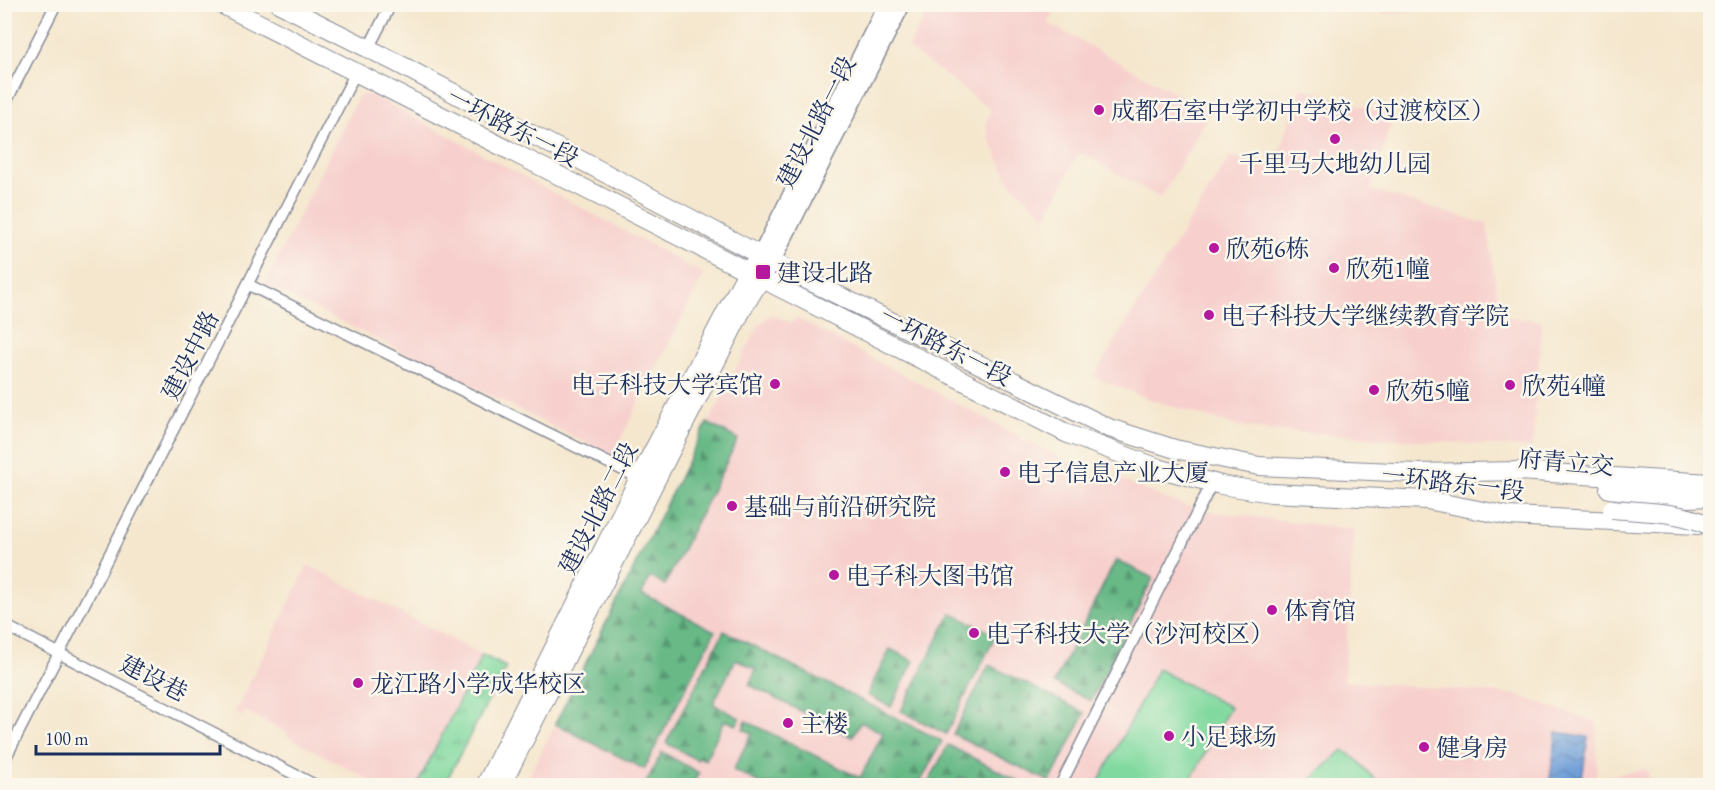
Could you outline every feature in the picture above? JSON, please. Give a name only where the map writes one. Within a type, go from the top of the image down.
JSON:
[{"type":"main road","name":"一环路东一段","points":[[221,4],[1068,434],[1161,469],[1212,483],[1271,493],[1427,500],[1509,516],[1710,526]]},
{"type":"main road","name":"一环路东一段","points":[[280,4],[834,293],[1109,428],[1175,449],[1259,466],[1416,473],[1519,471],[1710,483]]},
{"type":"main road","name":"建设北路一段","points":[[767,258],[887,4]]},
{"type":"main road","name":"建设北路一段","points":[[767,258],[902,4]]},
{"type":"main road","name":"建设北路二段","points":[[485,786],[639,478],[753,275],[767,258]]},
{"type":"main road","name":"建设北路二段","points":[[501,786],[753,275]]},
{"type":"main road","points":[[824,311],[834,293]]},
{"type":"main road","name":"府青立交","points":[[1416,473],[1687,498],[1710,497]]},
{"type":"main road","points":[[1427,500],[1669,514],[1694,518],[1710,526]]},
{"type":"street","points":[[4,106],[56,4]]},
{"type":"street","points":[[368,49],[391,4]]},
{"type":"street","name":"建设中路","points":[[4,761],[61,654],[355,74]]},
{"type":"street","points":[[249,285],[639,478]]},
{"type":"street","points":[[1060,786],[1212,483]]},
{"type":"street","name":"建设巷","points":[[4,626],[317,786]]},
{"type":"shaded area","points":[[1384,4],[1453,5],[1383,14]]},
{"type":"shaded area","name":"成都石室中学初中学校（过渡校区）","points":[[930,5],[1057,5],[1048,23],[1210,112],[1161,198],[1079,152],[1046,217],[1009,181],[988,136],[986,125],[990,109],[908,48]]},
{"type":"shaded area","points":[[1301,87],[1393,116],[1371,190],[1487,224],[1500,316],[1542,321],[1532,448],[1265,430],[1230,424],[1152,400],[1093,377],[1230,156],[1274,169]]},
{"type":"shaded area","points":[[369,93],[704,274],[612,456],[265,284],[358,97]]},
{"type":"shaded area","name":"电子科技大学（沙河校区）","points":[[771,315],[793,323],[796,318],[1101,480],[1105,473],[1198,510],[1354,529],[1344,681],[1513,694],[1596,722],[1597,778],[1647,769],[1650,785],[524,786],[759,324]]},
{"type":"shaded area","name":"龙江路小学成华校区","points":[[308,565],[482,655],[417,785],[379,785],[245,711],[242,716],[235,712]]},
{"type":"green space","points":[[707,423],[738,439],[665,585],[650,577],[642,594],[715,631],[644,769],[555,724]]},
{"type":"green space","points":[[1116,560],[1153,578],[1091,701],[1054,683]]},
{"type":"green space","points":[[951,613],[996,635],[946,734],[901,711]]},
{"type":"green space","points":[[724,631],[942,741],[919,785],[764,785],[733,770],[752,733],[743,729],[746,721],[860,778],[883,733],[861,722],[852,737],[749,685],[756,669],[736,659],[713,704],[740,718],[736,725],[725,720],[705,760],[699,757],[697,760],[666,743]]},
{"type":"green space","points":[[890,649],[914,661],[891,707],[867,695]]},
{"type":"green space","points":[[482,655],[506,667],[444,785],[417,785]]},
{"type":"green space","points":[[989,665],[1085,713],[1050,782],[953,734]]},
{"type":"green space","points":[[1158,669],[1230,707],[1188,785],[1097,785]]},
{"type":"green space","points":[[948,745],[1026,785],[977,785],[960,777],[955,785],[927,785]]},
{"type":"green space","points":[[1343,750],[1356,759],[1380,785],[1305,785]]},
{"type":"green space","points":[[662,752],[699,773],[692,785],[645,785]]},
{"type":"water","points":[[1557,732],[1588,737],[1581,785],[1549,785]]},
{"type":"place","name":"成都石室中学初中学校（过渡校区）","points":[[1099,110]]},
{"type":"place","name":"千里马大地幼儿园","points":[[1335,139]]},
{"type":"place","name":"欣苑6栋","points":[[1214,248]]},
{"type":"place","name":"欣苑1幢","points":[[1334,268]]},
{"type":"place","name":"建设北路","points":[[763,272]]},
{"type":"place","name":"电子科技大学继续教育学院","points":[[1209,315]]},
{"type":"place","name":"电子科技大学宾馆","points":[[775,384]]},
{"type":"place","name":"欣苑4幢","points":[[1510,385]]},
{"type":"place","name":"欣苑5幢","points":[[1374,390]]},
{"type":"place","name":"电子信息产业大厦","points":[[1005,472]]},
{"type":"place","name":"基础与前沿研究院","points":[[732,506]]},
{"type":"place","name":"电子科大图书馆","points":[[834,575]]},
{"type":"place","name":"体育馆","points":[[1272,610]]},
{"type":"place","name":"电子科技大学（沙河校区）","points":[[974,633]]},
{"type":"place","name":"龙江路小学成华校区","points":[[358,683]]},
{"type":"place","name":"主楼","points":[[788,723]]},
{"type":"place","name":"小足球场","points":[[1169,736]]},
{"type":"place","name":"健身房","points":[[1424,747]]}]
